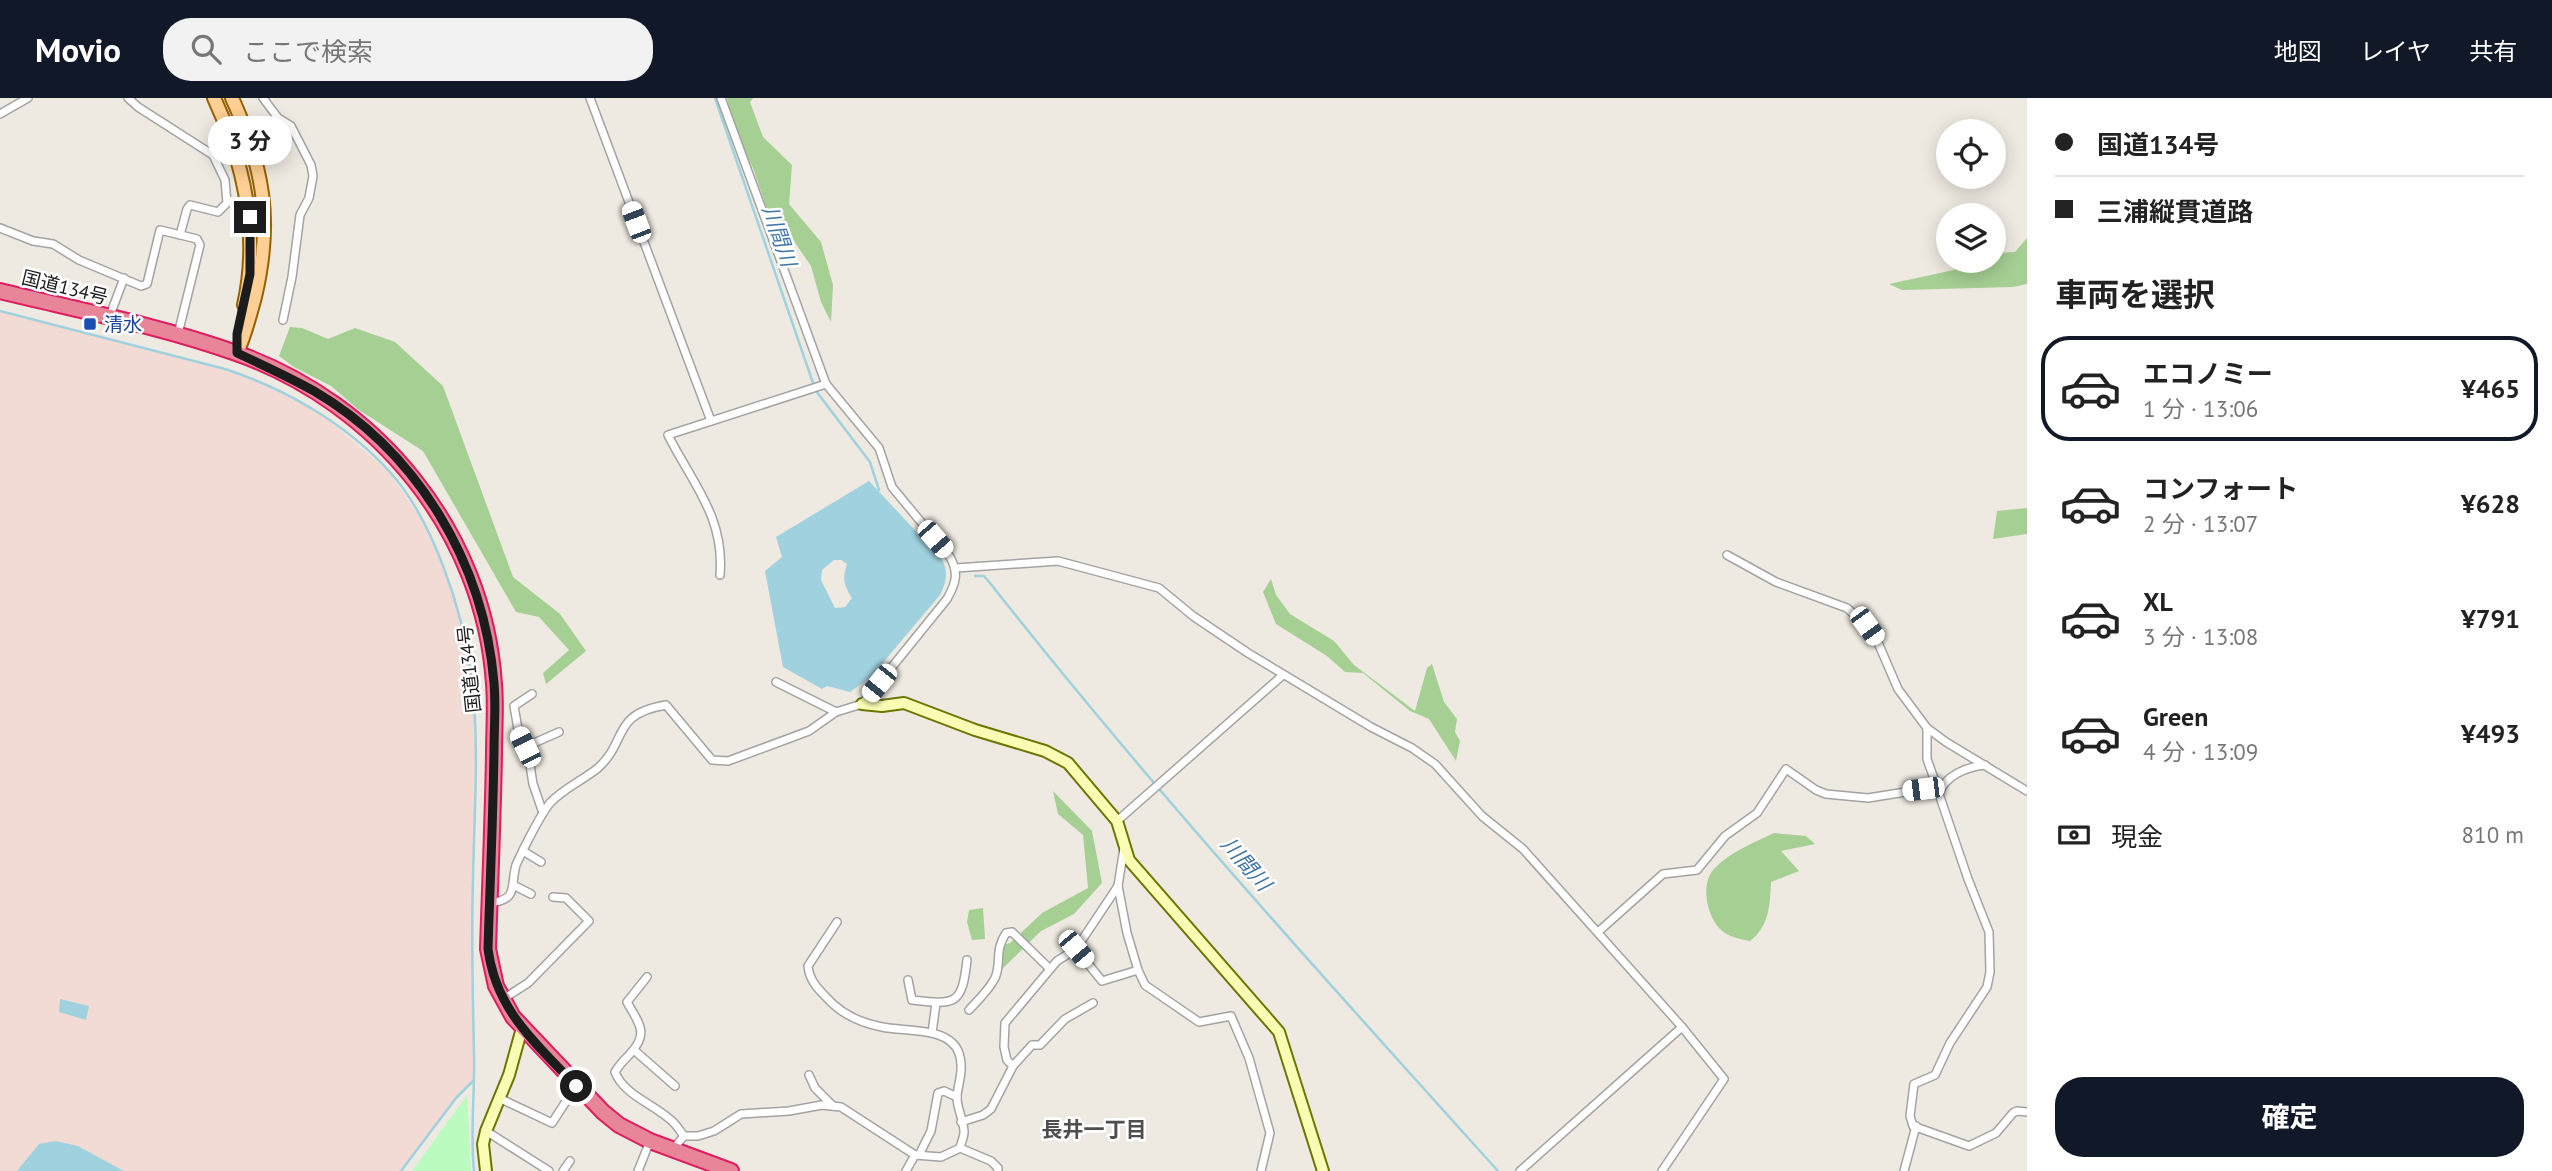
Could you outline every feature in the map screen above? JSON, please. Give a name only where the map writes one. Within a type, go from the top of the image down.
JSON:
[{"type":"highway","name":"国道134号","points":[[0,291],[178,335],[237,353],[315,391],[376,437],[407,469],[430,499],[457,544],[484,618],[494,685],[493,822],[488,949],[491,968],[502,1000],[522,1028],[576,1086],[619,1125],[650,1141],[731,1171]]},
{"type":"main road","points":[[214,98],[240,164],[250,217],[250,274],[237,334],[237,353]]},
{"type":"main road","points":[[232,98],[243,122],[259,172],[266,228],[259,280],[245,336],[237,353]]},
{"type":"street","points":[[0,114],[28,98]]},
{"type":"street","points":[[128,98],[213,155],[225,180],[227,203],[218,212],[190,205],[180,235]]},
{"type":"street","points":[[263,98],[278,118],[291,126],[311,165],[313,176],[309,198],[300,215],[283,320]]},
{"type":"street","points":[[590,98],[711,421]]},
{"type":"street","points":[[721,98],[826,384],[879,448],[892,486],[956,568],[956,584],[947,598],[862,704]]},
{"type":"street","points":[[0,228],[33,241],[53,244],[79,260],[141,286],[147,284],[160,230],[197,239],[200,245],[178,335]]},
{"type":"street","points":[[109,318],[124,278]]},
{"type":"street","points":[[720,575],[722,555],[715,520],[668,435],[826,384]]},
{"type":"street","points":[[1727,555],[1776,582],[1836,603],[1855,615],[1876,638],[1898,688],[1927,728],[2027,791]]},
{"type":"street","points":[[956,568],[1058,561],[1159,587],[1193,616],[1283,675],[1412,748],[1435,764],[1482,816],[1523,849],[1682,1027],[1724,1079],[1662,1171]]},
{"type":"street","points":[[1117,821],[1283,675]]},
{"type":"street","points":[[776,682],[836,712]]},
{"type":"street","points":[[532,694],[514,706],[519,734],[543,813]]},
{"type":"street","points":[[489,903],[502,902],[509,897],[516,864],[552,801],[600,766],[625,725],[635,714],[649,707],[666,705],[712,760],[727,761],[809,731],[836,712],[862,704],[883,706],[904,703],[975,730],[1045,751],[1068,763],[1117,821],[1129,860],[1279,1032],[1323,1171]]},
{"type":"street","points":[[1927,728],[1927,759],[1989,932],[1990,972],[1987,987],[1950,1043],[1935,1075],[1914,1084],[1910,1116],[1913,1126],[1969,1146],[1996,1133],[2013,1113],[2027,1112]]},
{"type":"street","points":[[525,747],[559,732]]},
{"type":"street","points":[[1598,932],[1662,874],[1697,870],[1725,836],[1757,813],[1786,769],[1815,790],[1826,794],[1868,798],[1939,789],[1962,770],[1985,765]]},
{"type":"street","points":[[1124,848],[1118,886],[1126,933],[1138,970],[1145,985],[1199,1022],[1231,1016],[1250,1058],[1270,1133],[1261,1171]]},
{"type":"street","points":[[523,852],[541,862]]},
{"type":"street","points":[[513,885],[531,894]]},
{"type":"street","points":[[1013,1066],[1007,1060],[1004,1047],[1005,1023],[1050,969],[1076,949],[1118,886]]},
{"type":"street","points":[[502,1000],[528,983],[589,921],[566,898],[553,897]]},
{"type":"street","points":[[837,922],[808,966],[808,975],[843,1013],[881,1027],[932,1033],[947,1039],[955,1046],[962,1070],[957,1097],[964,1132],[960,1148]]},
{"type":"street","points":[[969,1010],[986,992],[996,976],[998,950],[1006,933],[1012,932],[1050,969]]},
{"type":"street","points":[[1076,949],[1102,981],[1138,970]]},
{"type":"street","points":[[908,980],[912,1000],[936,1003],[951,1001],[959,996],[965,979],[967,960]]},
{"type":"street","points":[[647,977],[626,1002],[642,1030],[642,1037],[615,1072],[618,1079],[646,1104],[673,1121],[684,1136]]},
{"type":"street","points":[[932,1033],[936,1003]]},
{"type":"street","points":[[961,1122],[983,1115],[991,1109],[1013,1066],[1032,1045],[1040,1045],[1065,1019],[1093,1003]]},
{"type":"street","points":[[1520,1171],[1682,1027]]},
{"type":"street","points":[[486,1171],[483,1144],[486,1131],[509,1075],[522,1028]]},
{"type":"street","points":[[634,1050],[674,1086]]},
{"type":"street","points":[[809,1075],[815,1088],[833,1106]]},
{"type":"street","points":[[499,1098],[552,1123],[576,1086]]},
{"type":"street","points":[[906,1171],[932,1131],[938,1093],[944,1091],[957,1097]]},
{"type":"street","points":[[673,1150],[675,1144],[684,1136],[698,1136],[714,1131],[741,1114],[789,1111],[822,1105],[841,1107],[917,1155],[941,1157],[960,1148],[991,1161],[998,1171]]},
{"type":"street","points":[[1904,1171],[1916,1126]]},
{"type":"street","points":[[486,1131],[550,1171]]},
{"type":"street","points":[[638,1171],[650,1141]]},
{"type":"street","points":[[563,1171],[570,1161]]},
{"type":"shaded area","points":[[0,311],[225,369],[257,380],[294,398],[327,419],[389,472],[421,519],[438,554],[456,603],[471,673],[475,729],[472,963],[474,1071],[473,1081],[456,1098],[402,1171],[124,1171],[78,1146],[39,1144],[17,1171],[0,1171]]},
{"type":"green space","points":[[727,98],[753,98],[750,102],[763,137],[792,165],[789,204],[821,242],[833,285],[831,322],[821,302],[811,266],[785,228],[767,209],[753,168],[732,126]]},
{"type":"green space","points":[[2027,238],[2027,284],[2013,287],[1902,290],[1889,284],[1940,273],[2006,273],[2006,252],[2015,252]]},
{"type":"green space","points":[[290,327],[302,328],[328,339],[355,328],[395,342],[443,386],[513,577],[560,614],[586,651],[546,684],[543,673],[569,650],[539,617],[516,612],[423,451],[359,410],[331,386],[279,356]]},
{"type":"green space","points":[[2027,508],[2027,534],[1993,539],[1997,511]]},
{"type":"green space","points":[[1271,579],[1276,595],[1290,614],[1334,641],[1354,665],[1415,711],[1427,668],[1432,664],[1444,702],[1457,719],[1455,732],[1460,741],[1456,761],[1429,719],[1410,711],[1363,673],[1345,672],[1327,656],[1276,624],[1263,592]]},
{"type":"green space","points":[[1053,791],[1092,831],[1102,883],[1074,914],[1041,931],[1000,971],[1003,945],[1010,943],[1042,913],[1088,888],[1083,835],[1058,814]]},
{"type":"green space","points":[[1774,833],[1806,836],[1815,844],[1781,851],[1799,871],[1771,882],[1765,922],[1750,941],[1730,936],[1715,923],[1709,908],[1706,891],[1710,875],[1734,853]]},
{"type":"green space","points":[[983,908],[985,939],[972,940],[967,922],[969,910]]},
{"type":"green space","points":[[467,1095],[471,1171],[412,1171]]},
{"type":"water","points":[[869,481],[940,557],[946,571],[944,585],[940,595],[870,678],[850,692],[827,686],[822,689],[783,667],[765,571],[782,557],[776,537]],"holes":[[[834,560],[847,564],[845,582],[852,598],[845,607],[835,608],[821,580],[822,570]]]},
{"type":"water","points":[[60,999],[89,1006],[86,1020],[59,1012]]},
{"type":"water","points":[[56,1141],[78,1146],[124,1171],[17,1171],[39,1144]]},
{"type":"waterway","name":"川間川","points":[[715,98],[813,383]]},
{"type":"waterway","points":[[0,311],[225,369],[292,397],[334,423],[372,454],[405,491],[419,514],[444,567],[453,595],[467,650],[474,700],[474,1171]]},
{"type":"waterway","name":"川間川","points":[[816,391],[870,462],[879,490]]},
{"type":"waterway","name":"川間川","points":[[975,576],[984,576],[1176,809],[1498,1171]]},
{"type":"waterway","points":[[401,1171],[456,1098],[473,1081]]},
{"type":"place","name":"清水","points":[[90,324]]},
{"type":"district","name":"長井一丁目","points":[[1094,1130]]},
{"type":"route","points":[[250,217],[250,274],[237,334],[237,353],[315,391],[386,446],[430,499],[457,544],[472,580],[484,618],[494,685],[493,822],[488,949],[491,968],[502,1000],[513,1017],[576,1086]]}]
